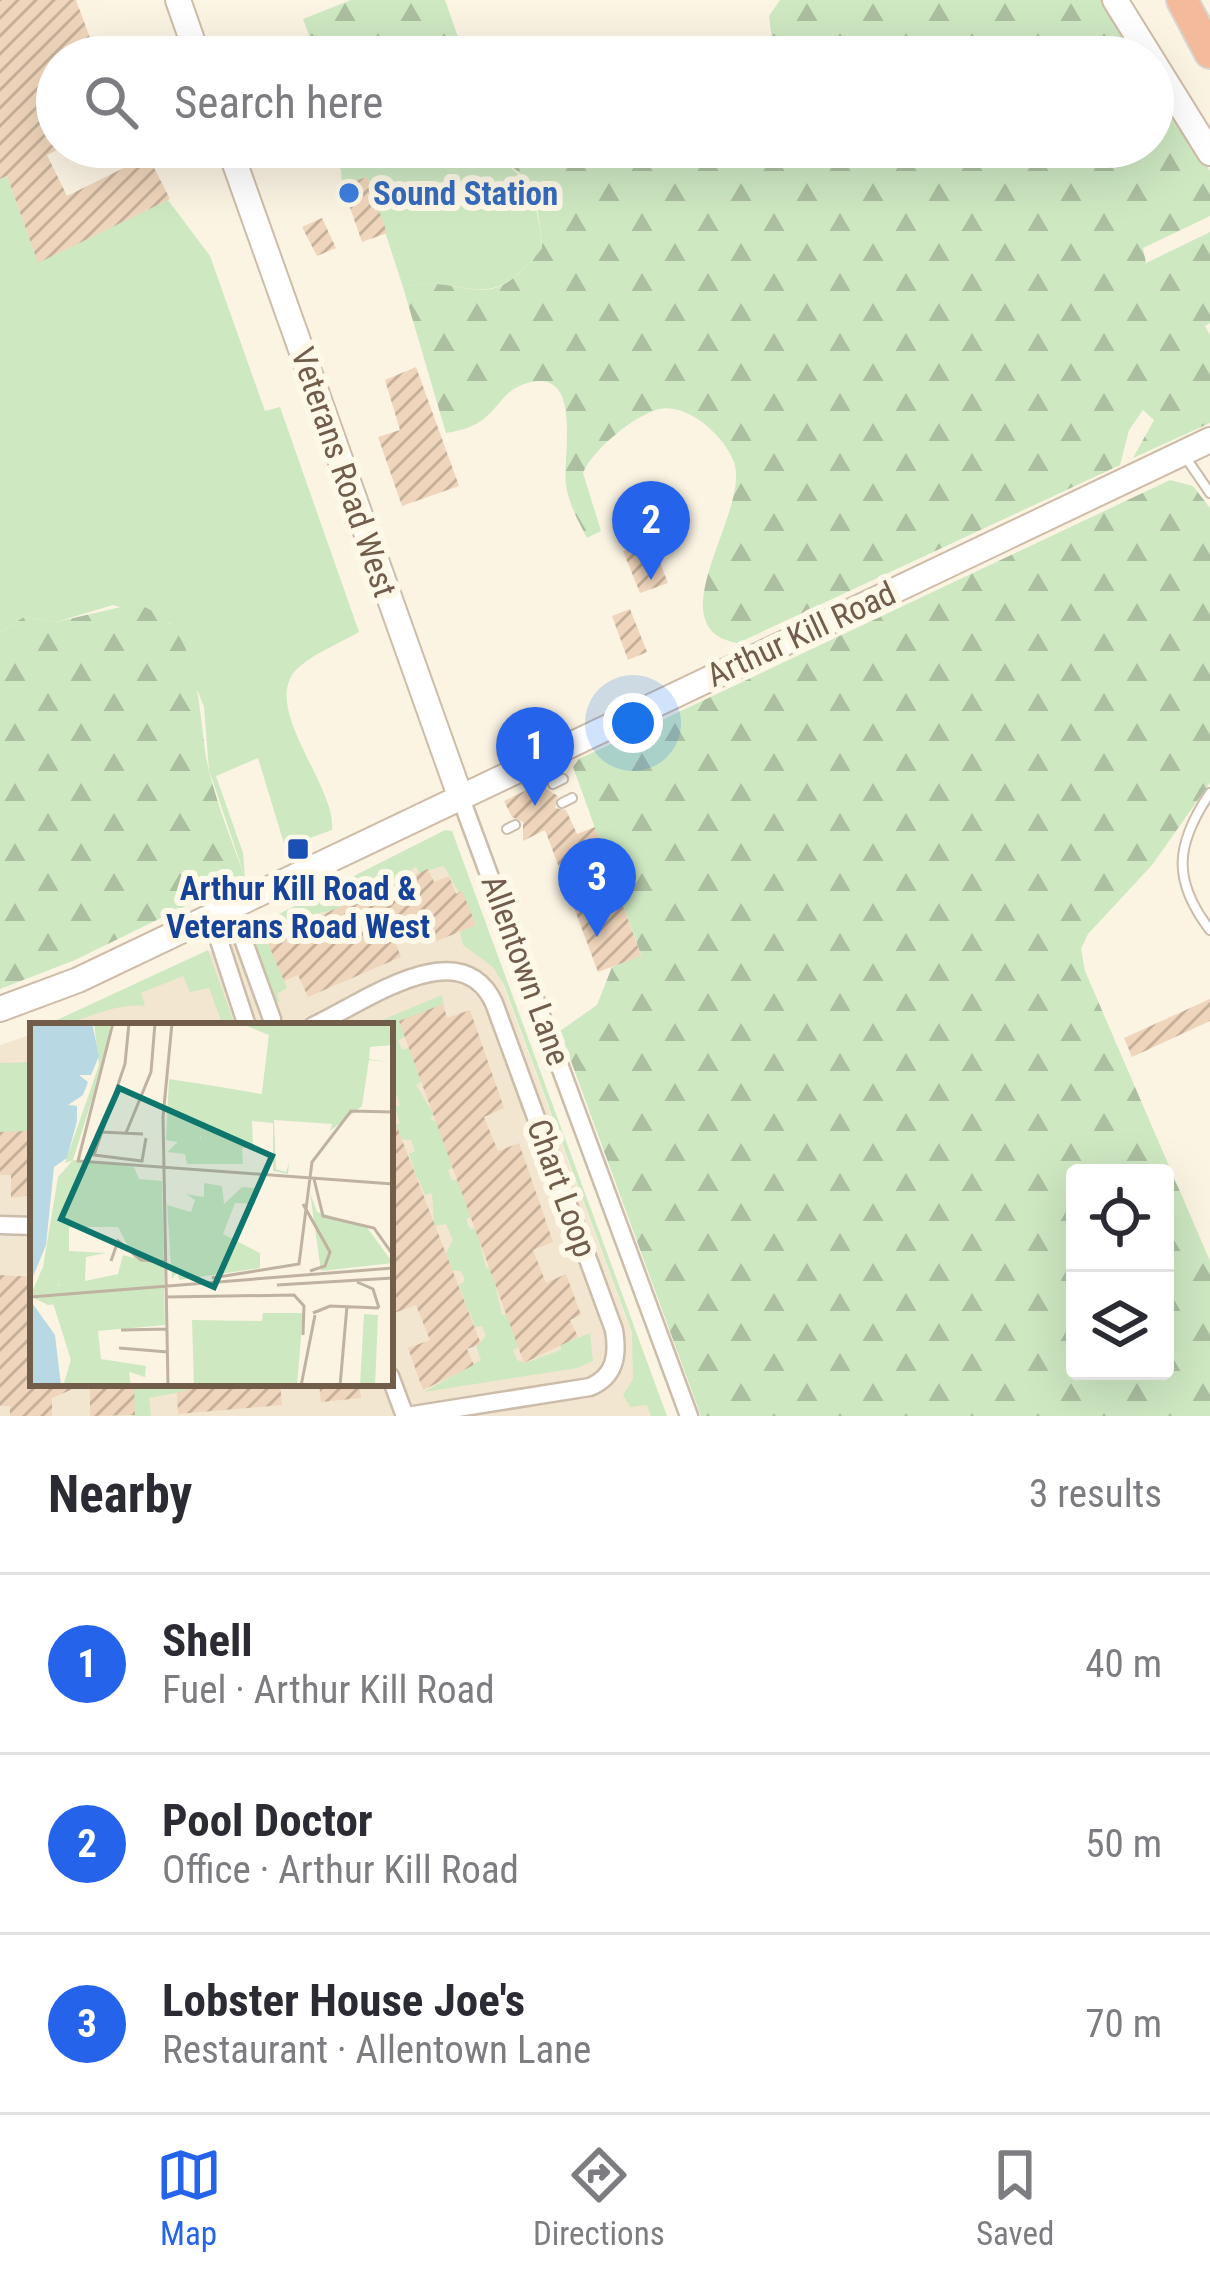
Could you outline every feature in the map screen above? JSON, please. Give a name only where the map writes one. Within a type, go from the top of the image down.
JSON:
[{"type":"highway","points":[[1182,0],[1210,53]]},
{"type":"street","points":[[178,0],[191,36]]},
{"type":"street","points":[[1115,0],[1138,36]]},
{"type":"street","points":[[1174,91],[1207,142]]},
{"type":"street","name":"Veterans Road West","points":[[236,168],[460,796]]},
{"type":"street","name":"Arthur Kill Road","points":[[0,1009],[78,980],[1210,440]]},
{"type":"street","name":"Allentown Lane","points":[[460,796],[688,1416]]},
{"type":"street","points":[[221,911],[228,961],[239,972],[263,1023]]},
{"type":"street","points":[[221,911],[263,1023]]},
{"type":"street","name":"Chart Loop","points":[[320,1023],[432,972],[458,968],[477,978],[494,1003],[614,1330],[618,1350],[613,1368],[590,1387],[406,1416]]},
{"type":"street","points":[[0,1225],[30,1226]]},
{"type":"street","points":[[393,1384],[406,1416]]},
{"type":"lane","points":[[1182,453],[1210,493]]},
{"type":"lane","points":[[553,784],[563,779]]},
{"type":"lane","points":[[1210,793],[1182,841],[1186,898],[1210,930]]},
{"type":"lane","points":[[562,803],[572,798]]},
{"type":"shaded area","points":[[452,846],[662,1416],[0,1416],[0,1045],[30,1035],[30,1386],[393,1386],[393,1023],[59,1023],[263,926]]},
{"type":"green space","points":[[351,0],[445,0],[458,36],[309,36],[303,19]]},
{"type":"green space","points":[[780,0],[1106,0],[1130,36],[771,36],[769,16]]},
{"type":"green space","points":[[1174,108],[1210,171],[1210,216],[1143,248],[1146,263],[1210,232],[1210,323],[1205,326],[1210,335],[1210,423],[1133,458],[1154,420],[1143,410],[1129,430],[1120,465],[738,643],[715,633],[704,616],[704,594],[729,513],[735,466],[725,445],[695,417],[659,409],[638,418],[605,444],[583,473],[601,531],[587,538],[567,492],[566,416],[556,387],[543,381],[524,384],[476,424],[446,433],[403,287],[490,289],[522,271],[542,248],[533,196],[513,168],[1174,168]]},
{"type":"green space","points":[[509,168],[521,179],[535,207],[542,248],[522,270],[490,289],[403,287],[367,177],[342,185],[341,170]]},
{"type":"green space","points":[[7,176],[38,262],[168,200],[210,256],[265,411],[280,407],[359,632],[301,665],[287,687],[294,727],[324,792],[332,830],[285,847],[258,758],[216,776],[243,853],[245,877],[209,770],[204,707],[170,623],[113,605],[56,622],[24,617],[0,632],[0,179]]},
{"type":"green space","points":[[1170,480],[1193,486],[1210,508],[1210,783],[1152,865],[1088,934],[1081,949],[1085,971],[1168,1164],[1066,1164],[1066,1380],[1174,1380],[1174,1177],[1210,1261],[1210,1416],[701,1416],[560,1031],[597,1005],[612,967],[641,955],[573,767],[579,759]]},
{"type":"green space","points":[[134,604],[157,614],[186,649],[199,698],[209,771],[245,877],[75,960],[0,989],[0,632],[24,617],[56,622]]},
{"type":"green space","points":[[445,830],[452,831],[667,1416],[651,1416],[647,1405],[630,1407],[623,1395],[633,1379],[632,1333],[504,985],[493,967],[463,945],[460,932],[476,924],[444,866],[419,873],[416,866],[396,883],[410,918],[365,889],[354,894],[358,906],[313,914],[317,926],[288,925],[267,939],[287,988],[277,994],[280,1003],[274,1000],[249,929]]},
{"type":"green space","points":[[208,950],[233,1020],[222,1023],[209,988],[190,992],[183,976],[141,993],[145,1006],[119,1007],[50,1023]]},
{"type":"green space","points":[[442,995],[444,1007],[399,1021],[405,1037],[398,1040],[402,1050],[409,1048],[421,1082],[416,1085],[434,1115],[430,1118],[438,1124],[453,1168],[448,1170],[452,1181],[458,1179],[471,1217],[466,1219],[470,1229],[476,1228],[502,1315],[507,1314],[519,1347],[513,1350],[517,1360],[525,1363],[561,1350],[560,1345],[590,1333],[593,1361],[577,1368],[424,1392],[481,1360],[476,1346],[486,1336],[482,1326],[475,1327],[469,1310],[432,1324],[429,1316],[465,1302],[459,1285],[465,1281],[461,1271],[451,1270],[445,1256],[453,1240],[446,1224],[434,1226],[432,1193],[425,1195],[418,1178],[393,1187],[393,1180],[415,1172],[409,1154],[415,1151],[411,1140],[400,1139],[395,1126],[400,1123],[395,1107],[400,1105],[393,1094],[393,1023],[375,1023]]},
{"type":"green space","points":[[30,1062],[30,1133],[0,1132],[0,1063]]},
{"type":"green space","points":[[134,1386],[185,1386],[186,1391],[149,1398],[151,1416],[132,1416]]},
{"type":"building","points":[[0,0],[76,0],[89,36],[36,36],[36,168],[53,168],[67,196],[124,168],[154,168],[170,199],[38,263],[7,176],[0,179]]},
{"type":"building","points":[[367,177],[387,233],[362,242],[342,185]]},
{"type":"building","points":[[322,218],[336,248],[317,256],[302,227]]},
{"type":"building","points":[[416,367],[459,486],[402,506],[378,437],[400,430],[385,380]]},
{"type":"building","points":[[651,540],[668,583],[640,593],[623,551]]},
{"type":"building","points":[[630,609],[647,652],[628,660],[612,616]]},
{"type":"building","points":[[545,781],[546,789],[558,796],[555,808],[566,810],[577,834],[595,827],[641,956],[598,972],[545,830],[523,841],[523,822],[512,817],[504,801]]},
{"type":"building","points":[[428,869],[434,882],[449,876],[456,894],[462,891],[476,925],[437,941],[428,919],[392,934],[401,957],[308,997],[298,975],[284,981],[266,939]]},
{"type":"building","points":[[1210,999],[1210,1021],[1132,1057],[1124,1038]]},
{"type":"building","points":[[443,1004],[447,1018],[470,1010],[504,1108],[484,1117],[498,1151],[519,1143],[553,1242],[533,1250],[546,1283],[566,1274],[581,1315],[570,1320],[578,1337],[524,1363],[399,1021]]},
{"type":"building","points":[[393,1117],[481,1344],[467,1349],[474,1365],[423,1390],[408,1348],[430,1340],[416,1305],[394,1313]]},
{"type":"building","points":[[28,1131],[30,1195],[11,1198],[11,1175],[0,1175],[0,1132]]},
{"type":"building","points":[[0,1275],[30,1277],[30,1386],[80,1386],[52,1398],[52,1416],[10,1416],[10,1406],[0,1406]]},
{"type":"building","points":[[90,1386],[134,1386],[135,1415],[90,1416]]},
{"type":"building","points":[[185,1386],[280,1386],[282,1405],[178,1414],[177,1392],[186,1391]]},
{"type":"building","points":[[319,1386],[359,1386],[361,1398],[321,1402]]},
{"type":"place","name":"Sound Station","points":[[349,193]]},
{"type":"place","name":"Pool Doctor","points":[[651,580]]},
{"type":"place","name":"Shell","points":[[535,806]]},
{"type":"place","name":"Arthur Kill Road & Veterans Road West","points":[[298,849]]},
{"type":"place","name":"Lobster House Joe's","points":[[597,937]]}]
